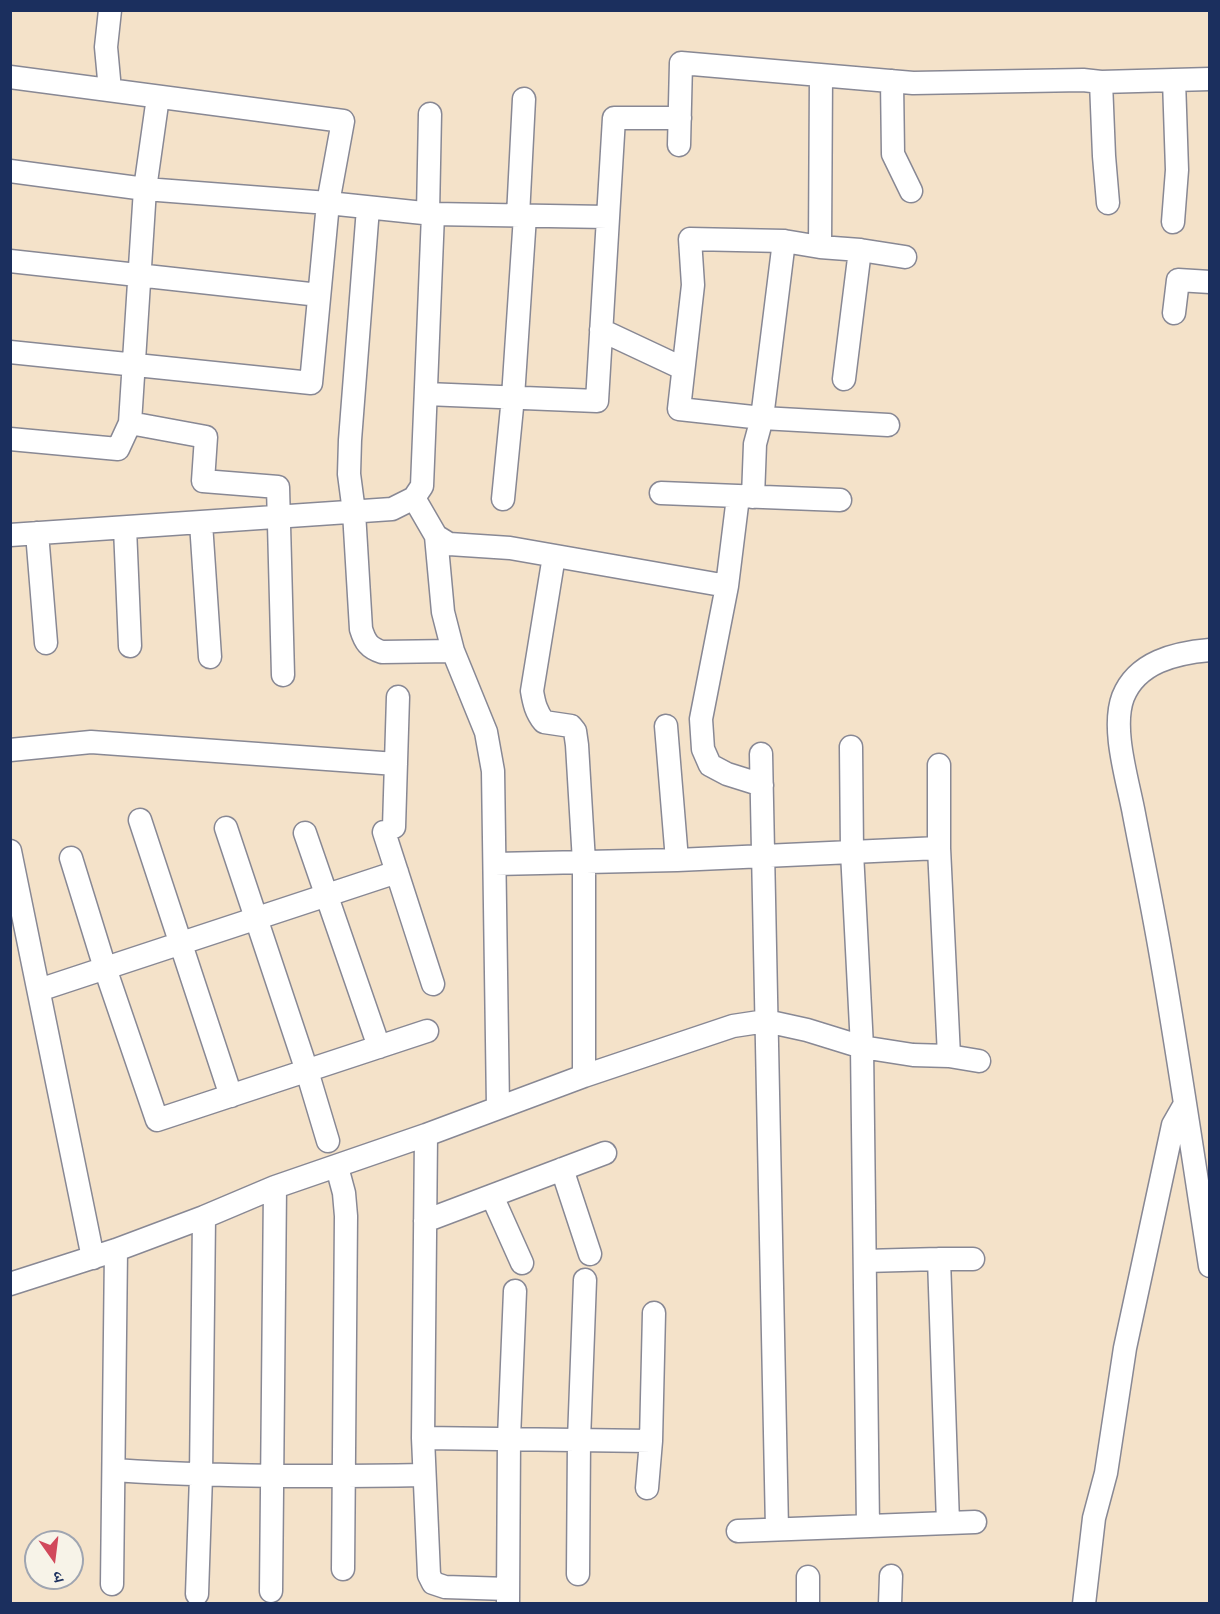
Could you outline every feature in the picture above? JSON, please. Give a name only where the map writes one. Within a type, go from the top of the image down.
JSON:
[{"type":"street","points":[[110,10],[106,47],[110,90]]},
{"type":"street","points":[[679,146],[681,63],[913,82],[1083,80],[1101,82],[1209,79]]},
{"type":"street","points":[[820,247],[821,75]]},
{"type":"street","points":[[10,77],[343,121],[328,203],[311,382],[10,352]]},
{"type":"street","points":[[1173,222],[1176,170],[1174,80]]},
{"type":"street","points":[[892,81],[893,154],[911,190]]},
{"type":"street","points":[[1101,82],[1108,203]]},
{"type":"street","points":[[10,439],[118,449],[130,423],[145,189],[158,97]]},
{"type":"street","points":[[503,498],[513,398],[524,99]]},
{"type":"street","points":[[10,535],[392,509],[414,498],[422,486],[426,394],[430,114]]},
{"type":"street","points":[[426,394],[597,400],[614,118],[680,118]]},
{"type":"street","points":[[10,171],[145,189],[328,203],[430,214],[608,217]]},
{"type":"street","points":[[369,208],[349,474],[354,512],[361,629],[365,641],[372,649],[382,652],[453,651]]},
{"type":"street","points":[[888,426],[762,418],[679,409],[693,285],[690,239],[784,241],[905,257]]},
{"type":"street","points":[[762,784],[727,774],[710,765],[703,749],[701,719],[754,444],[762,418],[784,241]]},
{"type":"street","points":[[844,379],[860,250]]},
{"type":"street","points":[[10,261],[320,295]]},
{"type":"street","points":[[1174,313],[1178,280],[1209,282]]},
{"type":"street","points":[[601,330],[682,368]]},
{"type":"street","points":[[130,423],[206,437],[203,481],[278,487],[283,675]]},
{"type":"street","points":[[661,493],[840,500]]},
{"type":"street","points":[[414,498],[436,536],[443,612],[453,651],[486,732],[493,771],[498,1107]]},
{"type":"street","points":[[201,523],[210,657]]},
{"type":"street","points":[[125,528],[130,646]]},
{"type":"street","points":[[37,533],[46,643]]},
{"type":"street","points":[[436,536],[449,544],[510,548],[727,586]]},
{"type":"street","points":[[554,556],[532,691],[538,713],[544,722],[571,726],[575,732],[577,745],[584,862],[584,1076]]},
{"type":"street","points":[[1209,650],[1194,651],[1149,665],[1129,687],[1123,699],[1119,717],[1122,753],[1161,956],[1209,1266]]},
{"type":"street","points":[[398,697],[396,764],[389,830],[397,872],[433,984]]},
{"type":"street","points":[[666,726],[677,860]]},
{"type":"street","points":[[10,750],[91,742],[396,764]]},
{"type":"street","points":[[851,747],[852,852],[862,1047],[868,1526]]},
{"type":"street","points":[[761,754],[777,1529]]},
{"type":"street","points":[[939,765],[939,848],[949,1056]]},
{"type":"street","points":[[140,820],[231,1096]]},
{"type":"street","points":[[226,828],[328,1141]]},
{"type":"street","points":[[305,833],[379,1047]]},
{"type":"street","points":[[495,864],[677,860],[939,848]]},
{"type":"street","points":[[10,851],[93,1258]]},
{"type":"street","points":[[71,858],[105,968],[157,1120],[428,1030]]},
{"type":"street","points":[[39,990],[397,872]]},
{"type":"street","points":[[10,1284],[116,1250],[275,1187],[337,1167],[584,1076],[733,1026],[766,1021],[807,1030],[862,1047],[913,1055],[949,1056],[979,1061]]},
{"type":"street","points":[[1084,1604],[1094,1518],[1106,1473],[1125,1348],[1173,1125],[1185,1104]]},
{"type":"street","points":[[426,1135],[423,1438],[429,1575],[433,1583],[445,1587],[508,1596],[509,1438],[515,1291]]},
{"type":"street","points":[[425,1221],[605,1153]]},
{"type":"street","points":[[337,1167],[344,1193],[346,1216],[343,1569]]},
{"type":"street","points":[[562,1169],[590,1254]]},
{"type":"street","points":[[271,1591],[275,1187]]},
{"type":"street","points":[[492,1196],[522,1263]]},
{"type":"street","points":[[197,1594],[201,1476],[204,1217]]},
{"type":"street","points":[[112,1584],[116,1250]]},
{"type":"street","points":[[939,1259],[948,1522]]},
{"type":"street","points":[[865,1261],[973,1259]]},
{"type":"street","points":[[579,1574],[579,1440],[585,1280]]},
{"type":"street","points":[[647,1488],[651,1441],[654,1313]]},
{"type":"street","points":[[423,1438],[651,1441]]},
{"type":"street","points":[[114,1470],[201,1476],[424,1475]]},
{"type":"street","points":[[738,1531],[975,1521]]},
{"type":"street","points":[[890,1604],[891,1576]]},
{"type":"street","points":[[808,1578],[808,1604]]}]
